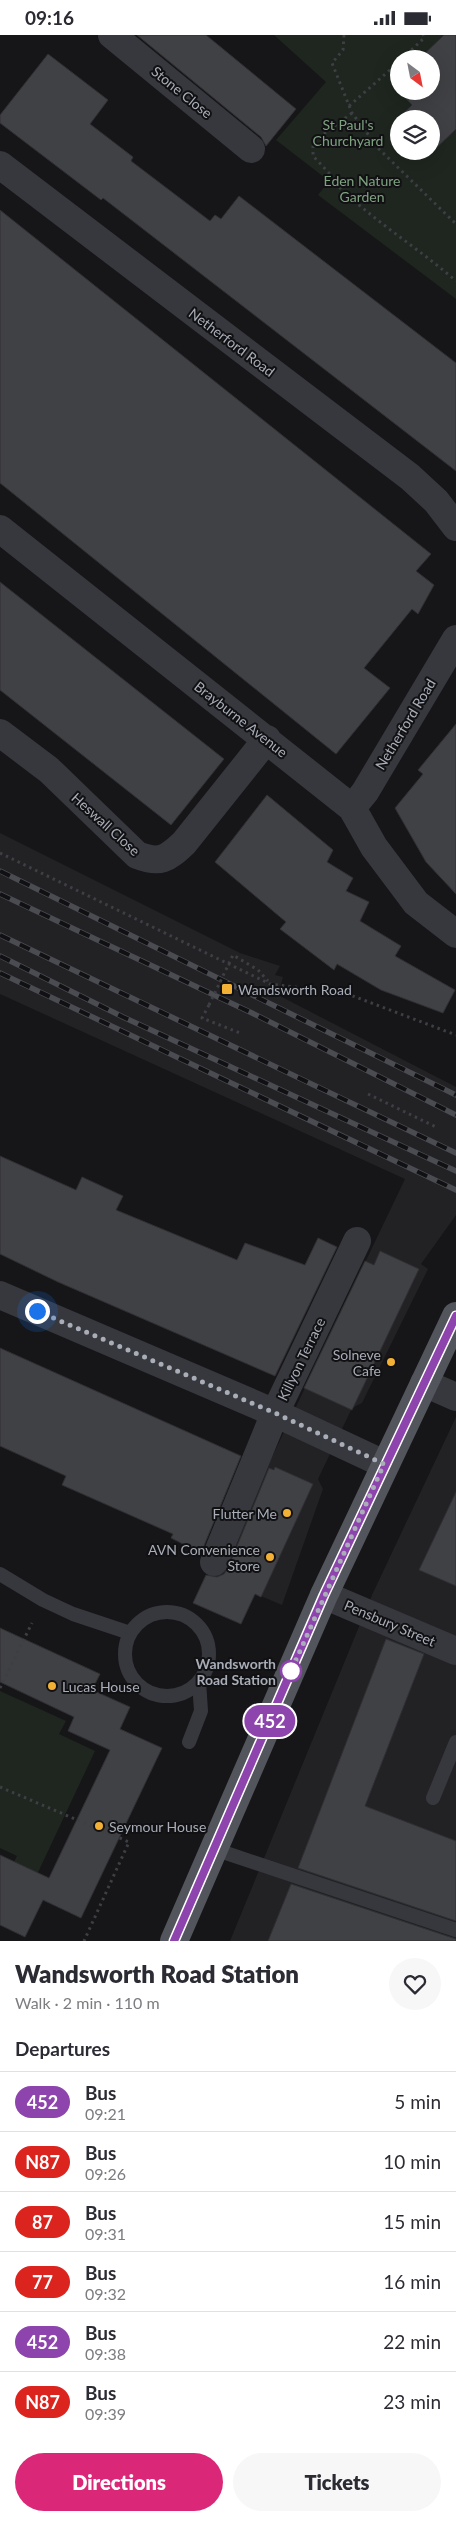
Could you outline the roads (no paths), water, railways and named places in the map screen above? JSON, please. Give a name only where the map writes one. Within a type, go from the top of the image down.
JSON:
[{"type":"main road","points":[[174,1941],[324,1595],[384,1464],[456,1316]]},
{"type":"street","name":"Stone Close","points":[[112,35],[251,149]]},
{"type":"street","name":"Netherford Road","points":[[0,165],[410,477],[436,501],[456,527]]},
{"type":"street","name":"Brayburne Avenue","points":[[0,529],[352,808],[374,847],[416,903],[456,934]]},
{"type":"street","name":"Netherford Road","points":[[352,808],[369,786],[456,639]]},
{"type":"street","name":"Heswall Close","points":[[0,733],[49,770],[137,855],[150,860],[162,860],[184,843],[267,739]]},
{"type":"street","name":"Killyon Terrace","points":[[214,1562],[275,1413],[357,1241]]},
{"type":"street","points":[[0,1295],[275,1413],[384,1464]]},
{"type":"street","points":[[424,1383],[456,1397]]},
{"type":"street","name":"Pensbury Street","points":[[324,1595],[456,1651]]},
{"type":"lane","points":[[0,1574],[43,1600],[73,1614],[130,1633]]},
{"type":"lane","points":[[158,1613],[179,1614],[191,1620],[201,1629],[207,1642],[209,1656],[206,1670],[199,1681],[188,1691],[176,1696],[161,1696],[148,1693],[136,1685],[128,1673],[124,1660],[125,1646],[130,1633],[139,1622],[158,1613]]},
{"type":"lane","points":[[189,1742],[201,1711],[199,1681]]},
{"type":"lane","points":[[433,1798],[456,1743]]},
{"type":"lane","points":[[214,1849],[456,1930]]},
{"type":"railway","points":[[0,871],[456,1095]]},
{"type":"railway","points":[[0,894],[252,1013],[456,1115]]},
{"type":"railway","points":[[0,935],[456,1153]]},
{"type":"railway","points":[[0,956],[123,1017],[456,1171]]},
{"type":"railway","points":[[0,973],[456,1190]]},
{"type":"place","name":"Wandsworth Road","points":[[227,989]]},
{"type":"place","name":"Solneve Cafe","points":[[391,1362]]},
{"type":"place","name":"Flutter Me","points":[[287,1513]]},
{"type":"place","name":"AVN Convenience Store","points":[[270,1557]]},
{"type":"place","name":"Wandsworth Road Station","points":[[291,1671]]},
{"type":"place","name":"Lucas House","points":[[52,1686]]},
{"type":"place","name":"Seymour House","points":[[99,1826]]},
{"type":"park label","name":"St Paul's Churchyard","points":[[348,132]]},
{"type":"park label","name":"Eden Nature Garden","points":[[362,188]]}]
